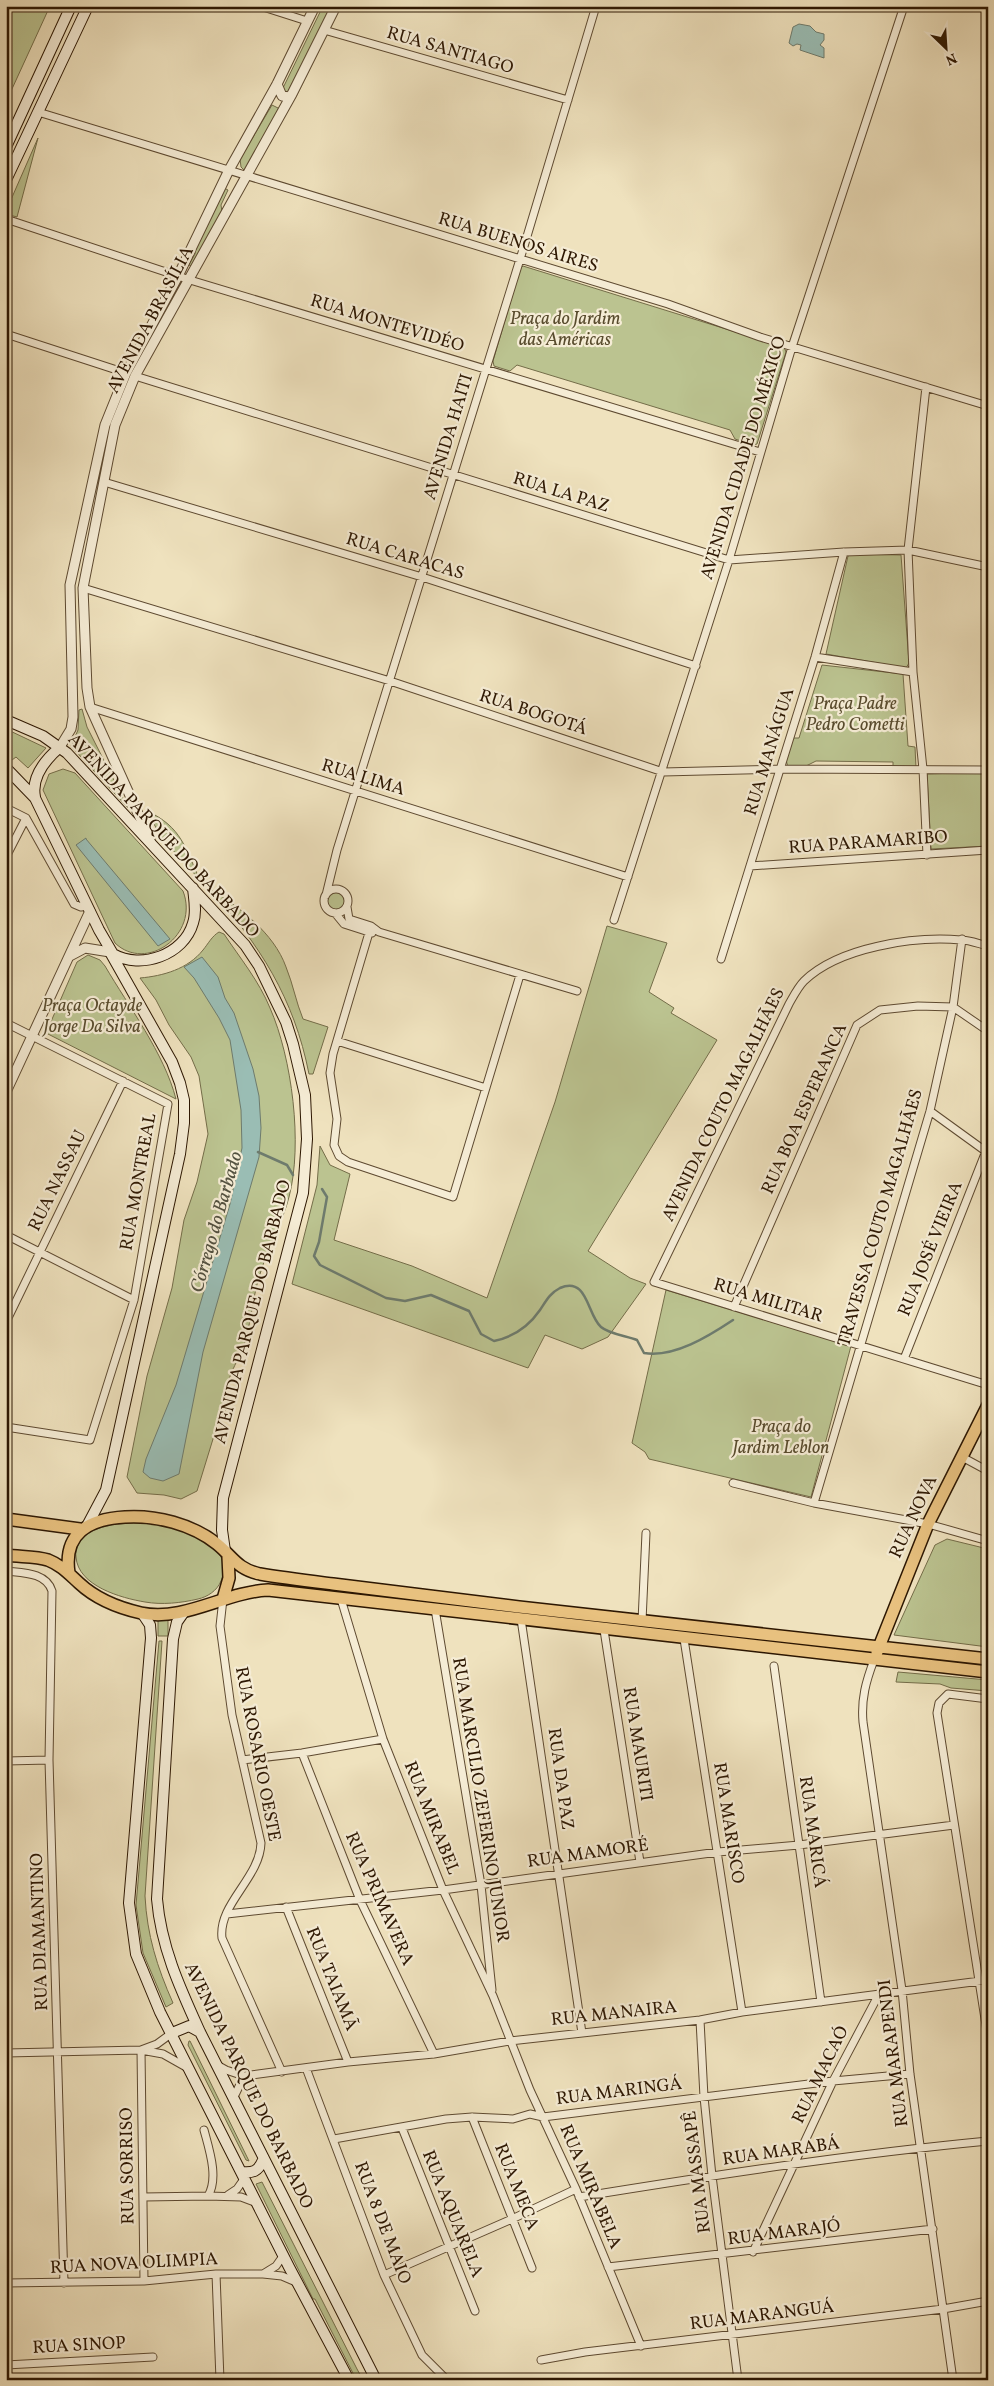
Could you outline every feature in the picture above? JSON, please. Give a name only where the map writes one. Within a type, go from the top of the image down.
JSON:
[{"type":"main road","points":[[6,147],[71,6]]},
{"type":"main road","points":[[6,180],[88,6]]},
{"type":"main road","name":"AVENIDA PARQUE DO BARBADO","points":[[6,720],[43,736],[60,747],[244,945],[272,992],[293,1044],[305,1095],[307,1147],[303,1193],[290,1249],[238,1434],[222,1506],[226,1554]]},
{"type":"main road","points":[[35,798],[34,783],[38,774],[49,758],[60,747]]},
{"type":"main road","points":[[6,768],[35,798],[110,952],[172,1062],[184,1100],[184,1123],[180,1154],[106,1490],[71,1546],[67,1561],[69,1573]]},
{"type":"main road","points":[[110,952],[120,957],[137,960],[152,959],[166,954],[185,940],[194,921],[193,888]]},
{"type":"main road","name":"RUA NOVA","points":[[874,1660],[928,1524],[988,1405]]},
{"type":"main road","points":[[6,1519],[84,1527],[125,1517],[164,1520],[186,1526],[207,1536],[226,1554],[248,1570],[260,1574],[389,1592],[988,1659]]},
{"type":"main road","points":[[224,1599],[229,1578],[226,1554]]},
{"type":"main road","points":[[6,1555],[47,1560],[69,1573],[95,1595],[117,1606],[142,1613],[184,1612],[254,1591],[268,1590],[604,1630],[988,1672]]},
{"type":"main road","name":"AVENIDA PARQUE DO BARBADO","points":[[184,1612],[177,1622],[173,1639],[157,1899],[161,1933],[167,1954],[200,2032],[263,2160],[376,2380]]},
{"type":"main road","points":[[142,1613],[150,1625],[151,1642],[129,1903],[136,1954],[145,1980],[242,2175],[296,2282],[349,2380]]},
{"type":"main road","points":[[172,2033],[189,2026],[200,2032]]},
{"type":"main road","points":[[242,2175],[257,2170],[263,2160]]},
{"type":"street","points":[[260,6],[308,21]]},
{"type":"street","name":"AVENIDA BRASÍLIA","points":[[60,747],[71,729],[72,717],[70,586],[96,458],[105,425],[126,372],[178,276],[230,170],[277,84],[315,6]]},
{"type":"street","name":"AVENIDA BRASÍLIA","points":[[151,843],[90,707],[85,654],[83,588],[115,425],[135,376],[292,94],[336,6]]},
{"type":"street","name":"AVENIDA HAITI","points":[[326,895],[355,791],[520,260],[596,6]]},
{"type":"street","name":"AVENIDA CIDADE DO MÉXICO","points":[[614,920],[663,772],[729,560],[792,347],[904,6]]},
{"type":"street","name":"RUA SANTIAGO","points":[[324,30],[568,100]]},
{"type":"street","points":[[277,84],[282,96],[289,97],[292,94]]},
{"type":"street","points":[[267,103],[278,104],[284,108]]},
{"type":"street","name":"RUA BUENOS AIRES","points":[[38,112],[668,304],[689,313],[792,347],[988,406]]},
{"type":"street","name":"RUA MONTEVIDÉO","points":[[6,219],[190,280],[760,452]]},
{"type":"street","points":[[149,329],[159,334]]},
{"type":"street","points":[[6,334],[126,372]]},
{"type":"street","name":"RUA LA PAZ","points":[[135,376],[729,560],[844,552],[908,550],[988,567]]},
{"type":"street","points":[[926,387],[908,550],[913,672],[923,769],[927,854]]},
{"type":"street","points":[[96,458],[108,460]]},
{"type":"street","name":"RUA CARACAS","points":[[104,482],[422,577],[696,666]]},
{"type":"street","name":"RUA MANÁGUA","points":[[721,959],[815,657],[844,552]]},
{"type":"street","name":"RUA BOGOTÁ","points":[[83,588],[390,680],[663,772],[781,769],[988,770]]},
{"type":"street","points":[[815,657],[913,672]]},
{"type":"street","name":"RUA LIMA","points":[[90,707],[628,877]]},
{"type":"street","points":[[6,808],[26,818],[74,904],[89,909],[34,1036],[6,1092]]},
{"type":"street","points":[[6,857],[26,818]]},
{"type":"street","name":"RUA PARAMARIBO","points":[[750,866],[988,850]]},
{"type":"street","points":[[330,877],[338,889],[346,894],[349,919],[370,929]]},
{"type":"street","points":[[338,889],[331,890],[326,895],[326,906],[344,924],[370,929],[577,991]]},
{"type":"street","points":[[335,913],[341,912],[347,907]]},
{"type":"street","points":[[370,929],[337,1041],[330,1073],[337,1119],[334,1145],[339,1156],[348,1162],[453,1197],[520,975]]},
{"type":"street","name":"AVENIDA COUTO MAGALHÃES","points":[[654,1282],[789,1004],[803,982],[827,965],[868,948],[916,941],[962,940],[988,946]]},
{"type":"street","name":"TRAVESSA COUTO MAGALHÃES","points":[[814,1503],[859,1345],[930,1111],[953,1007],[962,940]]},
{"type":"street","points":[[70,956],[85,948],[110,952]]},
{"type":"street","name":"RUA BOA ESPERANCA","points":[[734,1307],[857,1025],[880,1010],[918,1006],[953,1007]]},
{"type":"street","points":[[953,1007],[988,1030]]},
{"type":"street","name":"RUA MONTREAL","points":[[6,1023],[168,1104],[134,1300],[90,1440],[6,1427]]},
{"type":"street","points":[[337,1041],[486,1088]]},
{"type":"street","name":"RUA NASSAU","points":[[6,1322],[124,1081]]},
{"type":"street","points":[[930,1111],[987,1152]]},
{"type":"street","name":"RUA JOSÉ VIEIRA","points":[[904,1358],[987,1152]]},
{"type":"street","points":[[6,1235],[134,1300]]},
{"type":"street","name":"RUA MILITAR","points":[[654,1282],[988,1385]]},
{"type":"street","points":[[962,1456],[988,1471]]},
{"type":"street","points":[[733,1484],[814,1503],[928,1524],[988,1541]]},
{"type":"street","points":[[642,1620],[646,1533]]},
{"type":"street","name":"RUA DIAMANTINO","points":[[6,1571],[36,1575],[47,1581],[52,1590],[49,1760],[59,2052],[64,2283]]},
{"type":"street","name":"RUA ROSARIO OESTE","points":[[224,1599],[220,1620],[232,1715],[257,1821],[261,1854],[254,1870],[227,1914],[221,1931],[224,1943],[282,2072]]},
{"type":"street","name":"RUA MIRABEL","points":[[342,1599],[383,1739],[443,1890],[493,1996],[510,2041]]},
{"type":"street","name":"RUA MARCILIO ZEFERINO JUNIOR","points":[[435,1609],[481,1885],[493,1996]]},
{"type":"street","name":"RUA DA PAZ","points":[[521,1619],[582,2033]]},
{"type":"street","name":"RUA MAURITI","points":[[604,1630],[640,1862]]},
{"type":"street","name":"RUA MARISCO","points":[[684,1639],[742,2012]]},
{"type":"street","name":"RUA MARAPENDI","points":[[874,1660],[864,1691],[862,1705],[863,1722],[902,1990],[910,2074],[953,2380]]},
{"type":"street","name":"RUA MARICÁ","points":[[774,1666],[821,2002]]},
{"type":"street","points":[[988,1699],[948,1694],[939,1703],[937,1713],[954,1825],[984,1980],[988,2038]]},
{"type":"street","points":[[242,1760],[302,1753],[383,1739]]},
{"type":"street","name":"RUA PRIMAVERA","points":[[302,1753],[360,1900],[434,2054]]},
{"type":"street","points":[[6,1761],[49,1760]]},
{"type":"street","name":"RUA MAMORÉ","points":[[227,1914],[443,1890],[718,1852],[879,1836],[954,1825]]},
{"type":"street","name":"RUA TAIAMÃ","points":[[286,1907],[348,2062]]},
{"type":"street","name":"RUA MANAIRA","points":[[216,2064],[226,2070],[244,2076],[282,2072],[348,2062],[434,2054],[510,2041],[700,2020],[742,2012],[984,1980]]},
{"type":"street","name":"RUA MACAÓ","points":[[753,2252],[833,2081],[879,1994]]},
{"type":"street","name":"RUA MASSAPÊ","points":[[700,2020],[704,2097],[712,2176],[724,2255],[731,2335],[738,2380]]},
{"type":"street","points":[[141,2050],[157,2044],[172,2033]]},
{"type":"street","name":"RUA MIRABELA","points":[[510,2041],[576,2188],[642,2346]]},
{"type":"street","points":[[6,2053],[141,2050],[169,2056],[191,2070]]},
{"type":"street","name":"RUA SORRISO","points":[[141,2050],[144,2281]]},
{"type":"street","name":"RUA 8 DE MAIO","points":[[306,2068],[384,2275],[422,2355],[447,2380]]},
{"type":"street","name":"RUA MARINGÁ","points":[[334,2139],[472,2116],[513,2119],[530,2114],[543,2117],[833,2081],[910,2074]]},
{"type":"street","points":[[233,2099],[244,2076]]},
{"type":"street","name":"RUA MECA","points":[[472,2116],[532,2268]]},
{"type":"street","name":"RUA AQUARELA","points":[[402,2128],[448,2247],[475,2310]]},
{"type":"street","points":[[204,2130],[212,2171],[211,2191],[208,2196]]},
{"type":"street","name":"RUA MARABÁ","points":[[579,2197],[712,2176],[921,2147],[988,2141]]},
{"type":"street","points":[[227,2196],[238,2189],[242,2175]]},
{"type":"street","points":[[384,2275],[512,2219],[576,2188]]},
{"type":"street","points":[[144,2197],[227,2196],[244,2197],[256,2203]]},
{"type":"street","name":"RUA MARAJÓ","points":[[608,2267],[753,2252],[933,2229]]},
{"type":"street","points":[[262,2274],[276,2266],[283,2256]]},
{"type":"street","points":[[216,2274],[220,2380]]},
{"type":"street","name":"RUA NOVA OLIMPIA","points":[[6,2283],[144,2281],[216,2274],[262,2274],[282,2276],[296,2282]]},
{"type":"street","name":"RUA MARANGUÁ","points":[[541,2360],[943,2309],[988,2301]]},
{"type":"street","name":"RUA SINOP","points":[[6,2365],[153,2357]]},
{"type":"green space","points":[[6,6],[50,6],[6,102]]},
{"type":"green space","points":[[323,6],[332,6],[287,94],[282,90]]},
{"type":"green space","points":[[272,105],[280,109],[245,171],[241,167],[240,159]]},
{"type":"green space","points":[[38,138],[17,217],[6,214],[6,211]]},
{"type":"green space","points":[[224,188],[228,190],[221,205],[222,212],[193,267],[189,265],[195,254],[196,244]]},
{"type":"green space","name":"Praça do Jardim das Américas","points":[[523,266],[784,347],[786,352],[757,444],[753,445],[735,439],[730,430],[517,365],[510,371],[494,366],[493,361],[520,269]]},
{"type":"green space","points":[[851,554],[901,555],[909,663],[906,668],[826,654],[848,556]]},
{"type":"green space","name":"Praça Padre Pedro Cometti","points":[[822,665],[903,674],[908,746],[915,747],[916,768],[893,767],[893,762],[816,761],[802,768],[788,767],[786,760],[793,738],[799,738]]},
{"type":"green space","points":[[82,709],[87,727],[128,808],[71,746],[78,730],[79,710]]},
{"type":"green space","points":[[6,729],[46,748],[28,768],[16,757],[12,760],[6,755]]},
{"type":"green space","points":[[63,769],[75,773],[183,891],[186,907],[184,922],[177,935],[167,945],[155,951],[141,954],[128,951],[115,943],[43,790],[49,774]]},
{"type":"green space","points":[[988,772],[988,846],[931,849],[927,774]]},
{"type":"green space","points":[[147,811],[159,817],[175,831],[186,848],[200,880],[161,837]]},
{"type":"green space","points":[[209,888],[243,912],[273,943],[286,967],[303,1019],[328,1027],[313,1074],[309,1074],[294,1021],[272,974],[244,930]]},
{"type":"green space","points":[[332,892],[340,892],[345,897],[343,908],[332,910],[327,905],[327,897]]},
{"type":"green space","points":[[607,926],[667,943],[649,992],[674,1008],[671,1013],[717,1040],[588,1251],[630,1278],[646,1284],[608,1337],[582,1349],[545,1335],[528,1368],[292,1284],[317,1185],[320,1146],[330,1165],[350,1174],[334,1240],[412,1266],[487,1298],[555,1102]]},
{"type":"green space","points":[[219,932],[224,934],[255,979],[266,998],[278,1028],[293,1101],[295,1152],[289,1197],[259,1277],[245,1342],[228,1381],[226,1397],[228,1406],[217,1426],[197,1491],[181,1499],[164,1495],[137,1493],[127,1477],[147,1376],[172,1288],[184,1220],[197,1182],[208,1134],[199,1076],[191,1057],[169,1025],[156,1000],[140,978],[166,973],[183,967],[197,957]]},
{"type":"green space","name":"Praça Octayde Jorge Da Silva","points":[[88,955],[100,960],[105,966],[135,1014],[155,1048],[176,1099],[46,1033],[77,962]]},
{"type":"green space","name":"Praça do Jardim Leblon","points":[[666,1290],[851,1346],[811,1497],[649,1459],[645,1452],[632,1443]]},
{"type":"green space","points":[[125,1523],[150,1523],[189,1533],[213,1547],[220,1556],[224,1567],[221,1581],[214,1591],[205,1597],[192,1600],[172,1603],[151,1603],[113,1594],[92,1583],[84,1576],[79,1567],[76,1554],[79,1544],[84,1537],[98,1528],[107,1526]]},
{"type":"green space","points":[[947,1539],[988,1549],[988,1647],[894,1635],[935,1545]]},
{"type":"green space","points":[[158,1620],[168,1620],[168,1636],[158,1636]]},
{"type":"green space","points":[[159,1641],[162,1641],[145,1896],[148,1924],[154,1951],[173,2003],[166,2007],[143,1953],[136,1905]]},
{"type":"green space","points":[[898,1672],[988,1680],[988,1691],[951,1688],[940,1684],[896,1682]]},
{"type":"green space","points":[[189,2041],[249,2161],[246,2160],[188,2045]]},
{"type":"green space","points":[[262,2182],[363,2380],[356,2379],[315,2299],[313,2299],[256,2184]]},
{"type":"water","points":[[799,24],[810,26],[816,32],[824,34],[824,40],[820,45],[824,48],[824,58],[800,50],[801,45],[793,46],[789,43],[793,27]]},
{"type":"water","points":[[86,838],[170,939],[158,946],[76,845]]},
{"type":"water","points":[[202,957],[218,977],[225,998],[234,1013],[253,1069],[259,1096],[261,1128],[259,1157],[203,1352],[179,1474],[163,1481],[150,1478],[143,1472],[146,1459],[176,1385],[230,1204],[242,1148],[241,1110],[230,1040],[219,1018],[194,978],[184,967]]},
{"type":"waterway","points":[[258,1152],[287,1165],[293,1175]]},
{"type":"waterway","points":[[322,1189],[327,1197],[319,1242],[314,1256],[320,1265],[386,1298],[405,1301],[431,1295],[469,1311],[481,1334],[494,1341],[508,1337],[526,1326],[554,1292],[569,1286],[576,1287],[582,1292],[596,1321],[601,1327],[613,1333],[637,1340],[644,1353],[655,1354],[679,1349],[702,1339],[733,1320]]},
{"type":"water label","name":"Córrego do Barbado","points":[[217,1222]]}]
